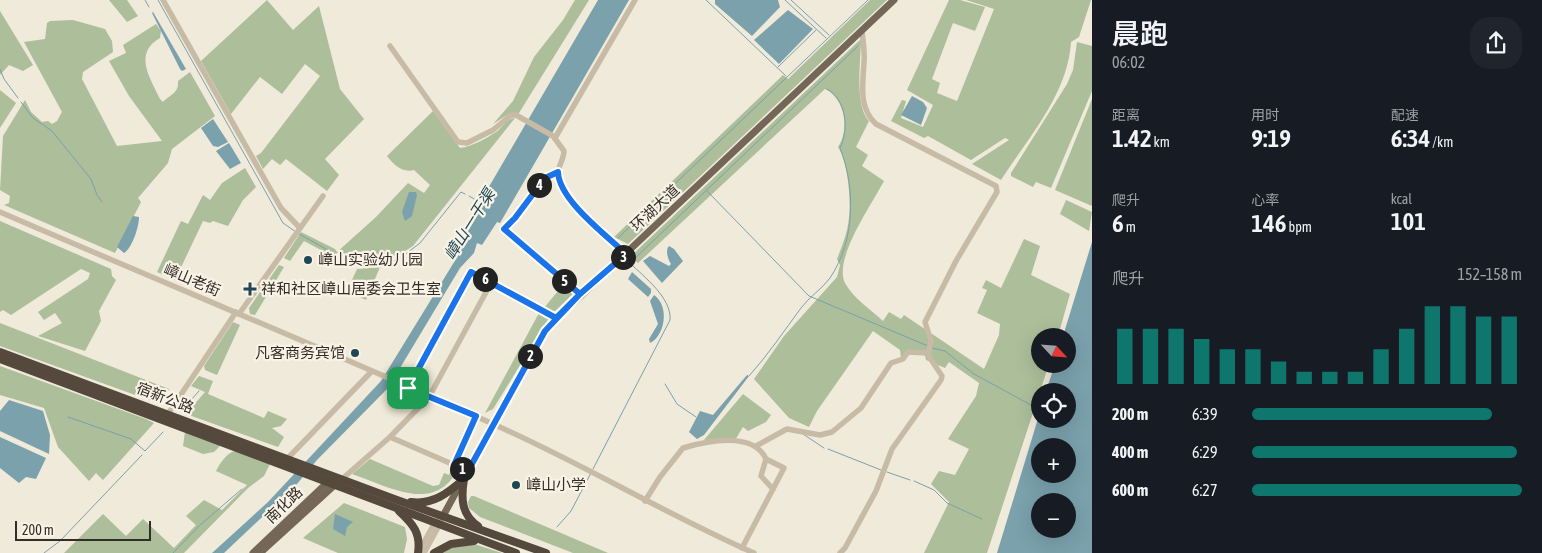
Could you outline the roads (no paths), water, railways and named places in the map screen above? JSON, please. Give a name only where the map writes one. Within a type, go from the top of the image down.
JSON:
[{"type":"highway","name":"宿新公路","points":[[0,352],[168,414],[286,462]]},
{"type":"highway","name":"宿新公路","points":[[0,359],[395,503]]},
{"type":"highway","points":[[395,503],[417,503],[434,500],[450,491],[466,475]]},
{"type":"highway","points":[[466,475],[462,498],[465,512],[474,524],[490,533]]},
{"type":"highway","points":[[395,503],[443,516],[546,553]]},
{"type":"highway","points":[[395,503],[436,525],[516,553]]},
{"type":"highway","points":[[395,503],[414,526],[419,539],[418,553]]},
{"type":"highway","points":[[434,553],[451,544],[468,540],[486,542]]},
{"type":"main road","name":"环湖大道","points":[[443,516],[540,338],[556,318],[894,0]]},
{"type":"main road","name":"南化路","points":[[253,553],[335,480]]},
{"type":"main road","name":"南化路","points":[[260,553],[335,480]]},
{"type":"street","points":[[163,0],[281,208],[297,231]]},
{"type":"street","points":[[554,137],[635,0]]},
{"type":"street","points":[[840,553],[845,548],[876,491],[892,449],[941,380],[942,376],[930,360],[928,353],[931,341],[925,322],[956,261],[995,198],[996,186],[876,124],[868,116],[862,96],[864,60],[862,31]]},
{"type":"street","points":[[390,46],[458,142],[467,143],[494,130],[511,115],[527,121],[554,137],[564,151],[558,172],[560,181],[569,198],[626,254]]},
{"type":"street","points":[[558,172],[545,178],[515,218],[504,229],[580,294]]},
{"type":"street","points":[[168,414],[237,313],[323,196]]},
{"type":"street","name":"嶂山老街","points":[[0,212],[476,416],[594,473],[645,501],[754,553]]},
{"type":"street","points":[[406,387],[471,272],[556,318]]},
{"type":"street","points":[[335,480],[390,437],[429,397],[491,283]]},
{"type":"street","points":[[756,446],[785,430],[820,435],[832,432],[861,408],[892,363],[903,359],[908,352],[928,353]]},
{"type":"street","points":[[286,462],[373,373]]},
{"type":"street","points":[[454,465],[476,416]]},
{"type":"street","points":[[390,437],[454,465],[466,475]]},
{"type":"street","points":[[645,501],[660,477],[683,448],[721,441],[742,442],[756,446],[766,459],[784,468],[742,548]]},
{"type":"street","points":[[766,459],[762,476],[773,489]]},
{"type":"street","points":[[418,553],[443,516]]},
{"type":"street","points":[[424,553],[436,525]]},
{"type":"water","points":[[598,0],[629,0],[500,223],[497,222],[482,245],[477,243],[474,253],[460,268],[388,388],[317,460],[297,484],[224,553],[212,553],[268,502],[381,381],[456,259],[465,236],[480,211],[476,209]]},
{"type":"water","points":[[715,0],[778,0],[780,7],[752,36],[715,4]]},
{"type":"water","points":[[788,10],[813,29],[779,64],[754,40]]},
{"type":"water","points":[[153,12],[186,69],[182,71],[180,69]]},
{"type":"water","points":[[912,96],[923,102],[927,108],[921,125],[901,115]]},
{"type":"water","points":[[213,119],[228,142],[218,147],[213,146],[201,128]]},
{"type":"water","points":[[229,143],[241,163],[230,169],[216,151]]},
{"type":"water","points":[[409,192],[416,192],[417,195],[412,216],[405,221],[402,212]]},
{"type":"water","points":[[133,216],[139,217],[138,226],[132,242],[124,253],[117,247]]},
{"type":"water","points":[[1092,242],[1092,553],[997,553],[1031,442],[1031,483],[1076,483],[1076,438],[1032,438],[1035,428],[1076,428],[1076,383],[1049,383],[1052,373],[1076,373],[1076,328],[1065,328]]},
{"type":"water","points":[[669,246],[674,249],[683,261],[662,283],[643,261],[650,256],[669,266],[671,264],[667,252]]},
{"type":"water","points":[[632,272],[651,289],[648,297],[628,279]]},
{"type":"water","points":[[654,295],[662,306],[664,321],[659,334],[650,343],[649,339],[658,324],[650,301]]},
{"type":"water","points":[[747,375],[749,376],[704,435],[697,439],[689,432],[700,411],[713,415]]},
{"type":"water","points":[[9,400],[43,411],[50,435],[49,454],[0,431],[0,411]]},
{"type":"water","points":[[0,437],[46,458],[36,479],[26,477],[19,483],[0,468]]},
{"type":"water","points":[[335,514],[353,522],[347,527],[345,536],[333,529]]},
{"type":"waterway","points":[[145,0],[149,7]]},
{"type":"waterway","points":[[158,0],[283,223],[296,232]]},
{"type":"waterway","points":[[706,0],[786,76]]},
{"type":"waterway","points":[[785,0],[826,38]]},
{"type":"waterway","points":[[791,0],[829,35]]},
{"type":"waterway","points":[[618,238],[868,0]]},
{"type":"waterway","points":[[778,67],[816,30]]},
{"type":"waterway","points":[[593,469],[670,320],[667,304],[662,296],[630,263],[858,46]]},
{"type":"waterway","points":[[0,69],[4,79],[18,98]]},
{"type":"waterway","points":[[749,376],[804,304],[830,278],[844,248],[850,214],[849,180],[840,148],[845,132],[845,124],[839,100],[827,89]]},
{"type":"waterway","points":[[21,102],[33,118],[52,131],[91,179],[102,202]]},
{"type":"waterway","points":[[707,191],[809,296],[928,346]]},
{"type":"waterway","points":[[299,234],[346,260],[380,263],[398,260],[420,243],[461,192],[465,194]]},
{"type":"waterway","name":"嶂山一干渠","points":[[469,196],[481,203]]},
{"type":"waterway","points":[[932,348],[945,351],[974,374],[1031,405]]},
{"type":"waterway","points":[[665,384],[677,404],[696,417]]},
{"type":"waterway","points":[[184,408],[199,391]]},
{"type":"waterway","points":[[68,417],[131,439],[145,451],[163,432]]},
{"type":"waterway","points":[[803,434],[824,448]]},
{"type":"waterway","points":[[828,449],[881,470]]},
{"type":"waterway","points":[[44,553],[60,541],[142,455]]},
{"type":"waterway","points":[[887,472],[910,480]]},
{"type":"waterway","points":[[557,527],[571,511],[591,473]]},
{"type":"waterway","points":[[914,481],[934,490],[947,503],[982,519]]},
{"type":"waterway","points":[[173,553],[200,525],[242,489]]},
{"type":"place","name":"嶂山实验幼儿园","points":[[308,260]]},
{"type":"place","name":"祥和社区嶂山居委会卫生室","points":[[250,289]]},
{"type":"place","name":"凡客商务宾馆","points":[[355,353]]},
{"type":"place","name":"嶂山小学","points":[[516,485]]}]
